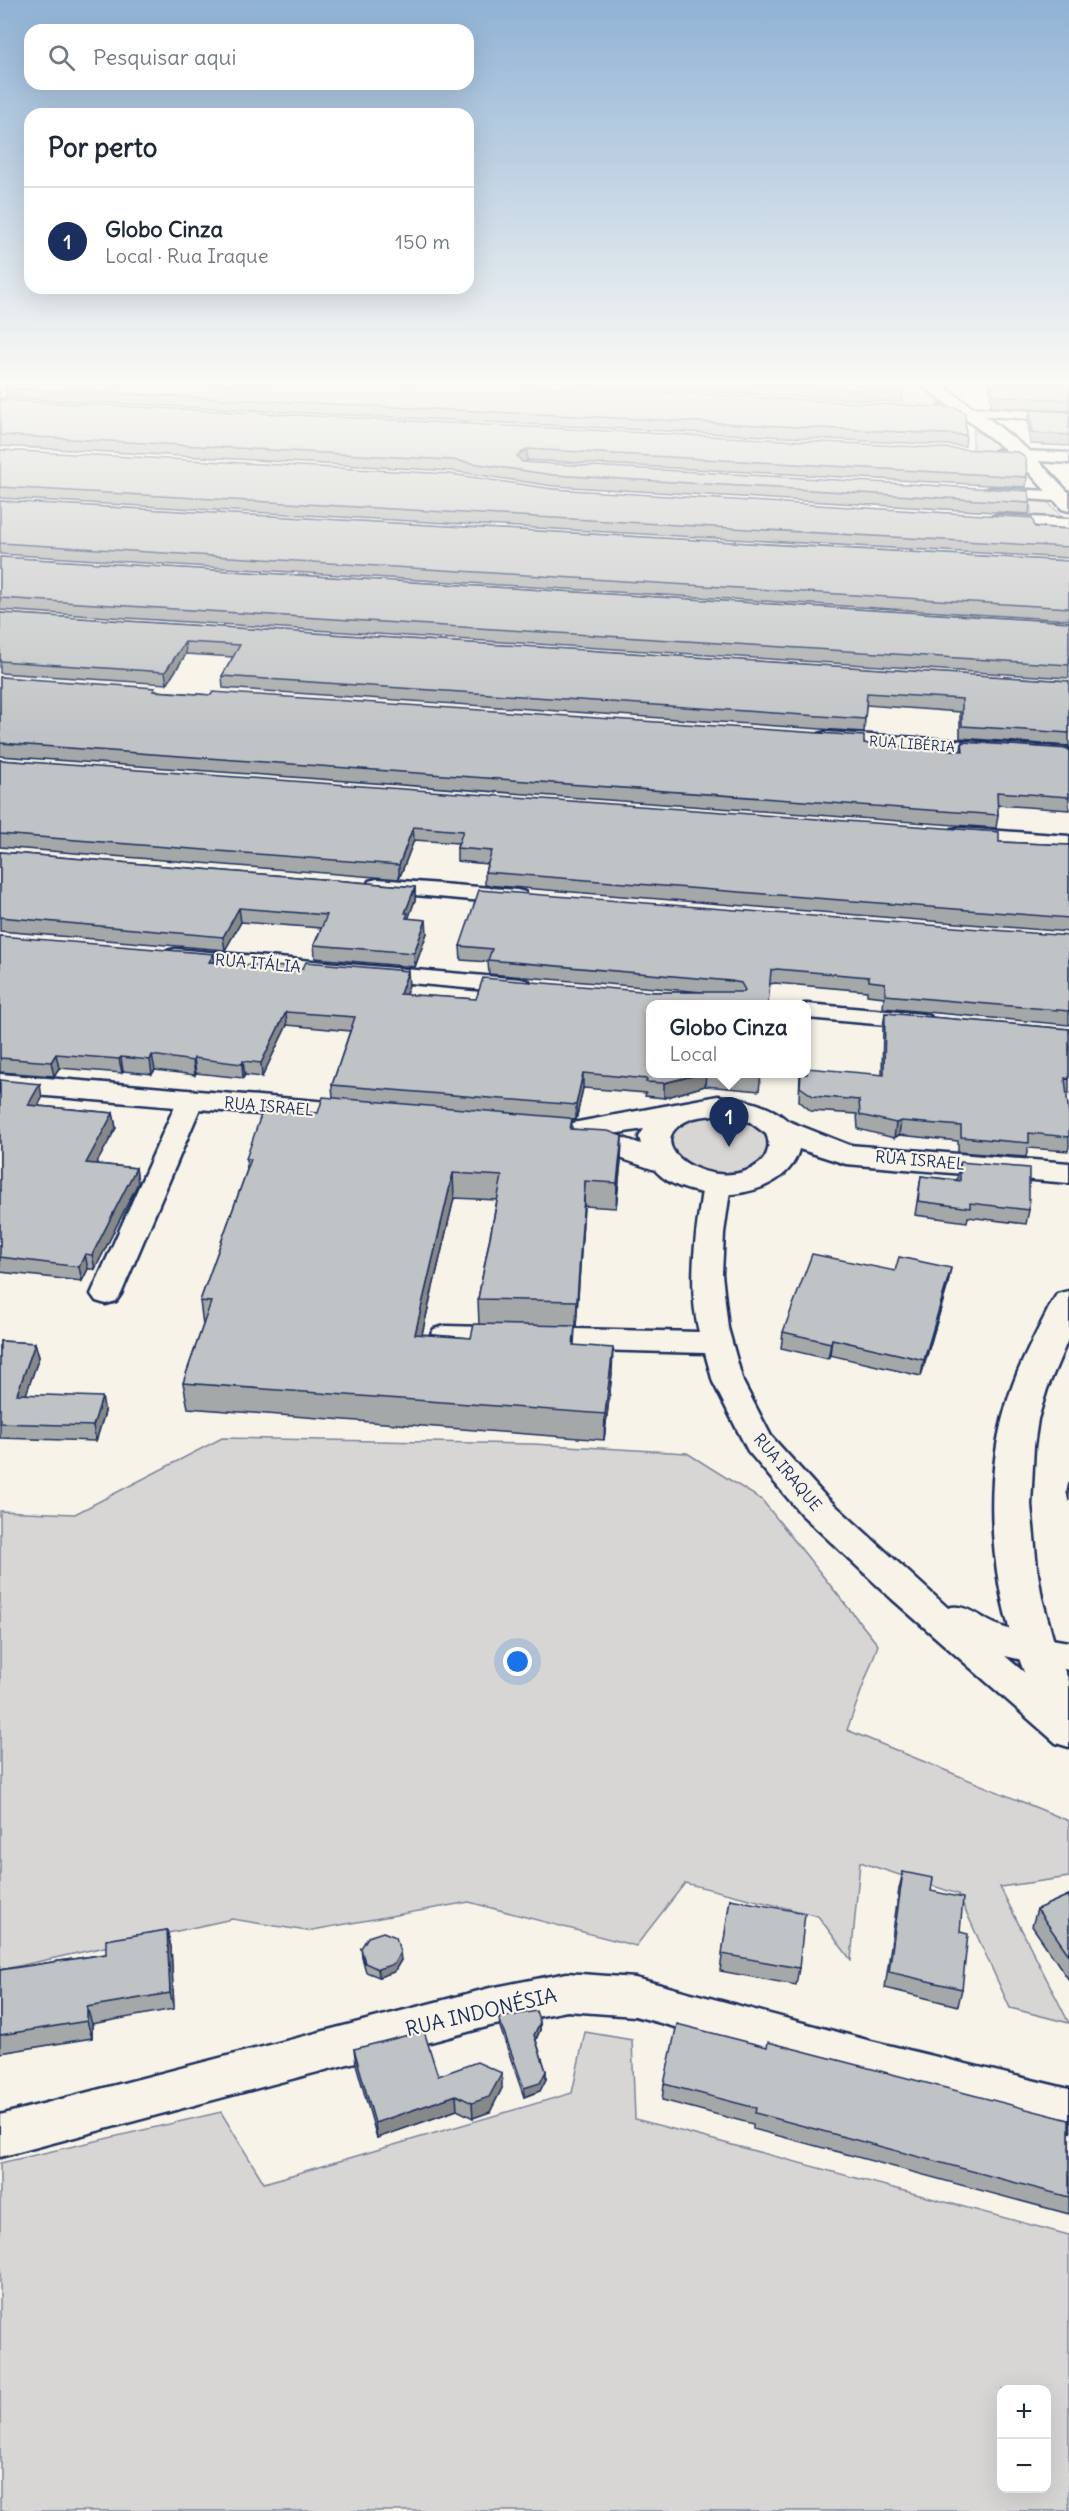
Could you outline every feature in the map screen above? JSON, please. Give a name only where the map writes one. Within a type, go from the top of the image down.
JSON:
[{"type":"street","points":[[976,519],[1069,524]]},
{"type":"street","name":"RUA LIBÉRIA","points":[[808,736],[1069,754]]},
{"type":"street","points":[[938,833],[1069,842]]},
{"type":"street","points":[[356,884],[534,898]]},
{"type":"street","name":"RUA ITÁLIA","points":[[153,954],[542,988]]},
{"type":"street","points":[[811,1011],[938,1023]]},
{"type":"street","name":"RUA ISRAEL","points":[[0,1083],[394,1116]]},
{"type":"street","points":[[105,1294],[191,1099]]},
{"type":"street","points":[[663,1162],[561,1130],[671,1115],[685,1109],[718,1105],[751,1111],[776,1127],[784,1145],[781,1160],[771,1170],[756,1179],[738,1184],[717,1184],[681,1175],[663,1162],[654,1145],[655,1133],[671,1115]]},
{"type":"street","name":"RUA ISRAEL","points":[[776,1127],[814,1144],[846,1154],[1069,1173]]},
{"type":"street","name":"RUA IRAQUE","points":[[717,1184],[710,1233],[708,1274],[712,1328],[728,1382],[759,1443],[813,1505],[904,1590],[1069,1732]]},
{"type":"street","points":[[1069,1302],[1060,1339],[1029,1388],[1020,1419],[1013,1482],[1015,1537],[1022,1597],[1053,1654],[1069,1723]]},
{"type":"street","points":[[445,1336],[717,1343]]},
{"type":"street","name":"RUA IRAQUE","points":[[904,1590],[984,1636],[1053,1654]]},
{"type":"street","name":"RUA INDONÉSIA","points":[[0,2136],[490,2007],[567,1992],[635,1997],[867,2060],[1069,2110]]},
{"type":"shaded area","points":[[1030,501],[1046,501],[1065,519],[1032,517]]},
{"type":"shaded area","points":[[708,1111],[751,1117],[773,1142],[765,1160],[752,1169],[722,1173],[706,1171],[680,1159],[673,1148],[671,1134],[680,1122]]},
{"type":"shaded area","points":[[222,1438],[533,1444],[687,1453],[762,1500],[878,1645],[847,1730],[1069,1821],[1069,1877],[1000,1887],[1069,2023],[1010,2008],[958,1894],[860,1862],[851,1960],[818,1916],[685,1883],[636,1946],[469,1902],[307,1931],[232,1919],[0,1970],[0,1511],[75,1514]]},
{"type":"shaded area","points":[[585,2032],[632,2040],[635,2119],[1069,2235],[1069,2511],[0,2511],[0,2163],[221,2112],[264,2183],[572,2093]]},
{"type":"building","points":[[0,501],[3,501],[1069,561],[1069,608],[0,543]]},
{"type":"building","points":[[253,501],[754,501],[1032,518],[1035,527],[1069,529],[1069,547]]},
{"type":"building","points":[[999,501],[1030,501],[1030,503]]},
{"type":"building","points":[[0,557],[1069,622],[1069,665],[0,598]]},
{"type":"building","points":[[0,613],[1069,681],[1069,733],[962,726],[962,699],[867,693],[865,719],[222,676],[240,645],[185,642],[165,672],[0,661]]},
{"type":"building","points":[[0,677],[155,688],[153,691],[211,695],[213,692],[864,736],[864,743],[868,744],[963,751],[962,742],[1069,749],[1069,797],[997,792],[998,815],[0,743]]},
{"type":"building","points":[[0,760],[999,832],[999,842],[1069,845],[1069,918],[485,872],[492,851],[457,848],[463,831],[413,827],[399,865],[0,834]]},
{"type":"building","points":[[0,852],[415,887],[405,913],[408,913],[406,918],[426,920],[414,953],[314,945],[327,915],[239,908],[223,937],[0,917]]},
{"type":"building","points":[[479,890],[1069,936],[1069,1011],[885,995],[885,983],[869,981],[869,977],[771,970],[768,1000],[646,1000],[646,1078],[684,1078],[664,1083],[646,1082],[647,1079],[583,1073],[576,1105],[332,1085],[355,1017],[286,1012],[261,1063],[243,1061],[242,1064],[194,1058],[193,1061],[152,1055],[150,1060],[56,1054],[51,1062],[0,1058],[0,936],[214,954],[209,962],[303,968],[306,962],[408,971],[400,994],[476,999],[483,978],[653,992],[743,992],[745,990],[741,983],[731,981],[488,960],[492,949],[460,946]]},
{"type":"building","points":[[885,1013],[1069,1029],[1069,1079],[1065,1078],[1069,1137],[1029,1133],[1029,1143],[961,1137],[961,1126],[901,1121],[896,1123],[860,1115],[859,1100],[813,1096],[800,1087],[801,1078],[811,1078],[811,1068],[884,1075]]},
{"type":"building","points":[[0,1080],[40,1084],[28,1105],[113,1113],[86,1163],[136,1168],[92,1255],[85,1254],[79,1267],[0,1257]]},
{"type":"building","points":[[323,1097],[569,1118],[572,1119],[570,1129],[608,1131],[622,1136],[617,1183],[585,1181],[577,1301],[478,1299],[502,1176],[453,1173],[415,1334],[471,1338],[474,1324],[575,1326],[573,1345],[613,1348],[605,1414],[183,1383],[211,1302],[200,1301],[251,1159],[246,1159],[263,1109],[318,1113]]},
{"type":"building","points":[[960,1162],[1029,1168],[1029,1210],[970,1203],[970,1208],[918,1201],[921,1176],[960,1181]]},
{"type":"building","points":[[812,1254],[895,1271],[899,1257],[951,1268],[924,1360],[832,1339],[831,1343],[783,1332]]},
{"type":"building","points":[[0,1341],[35,1343],[17,1394],[102,1397],[93,1426],[0,1423]]},
{"type":"building","points":[[903,1872],[933,1878],[931,1891],[963,1898],[960,1932],[968,1934],[962,1989],[889,1972]]},
{"type":"building","points":[[1069,1895],[1069,1955],[1037,1909]]},
{"type":"building","points":[[730,1899],[805,1913],[799,1968],[722,1954]]},
{"type":"building","points":[[167,1930],[170,1993],[87,2007],[87,2021],[0,2035],[0,1970],[106,1954],[106,1940]]},
{"type":"building","points":[[383,1932],[396,1937],[400,1952],[394,1964],[378,1969],[365,1963],[361,1948],[368,1937]]},
{"type":"building","points":[[536,2011],[540,2022],[534,2035],[546,2071],[540,2083],[524,2088],[499,2018]]},
{"type":"building","points":[[677,2024],[767,2047],[768,2042],[1069,2120],[1069,2197],[755,2113],[756,2108],[664,2084]]},
{"type":"building","points":[[424,2031],[438,2076],[477,2062],[502,2073],[489,2097],[472,2103],[456,2095],[375,2123],[354,2049]]},
{"type":"place","name":"Globo Cinza","points":[[729,1147]]}]
